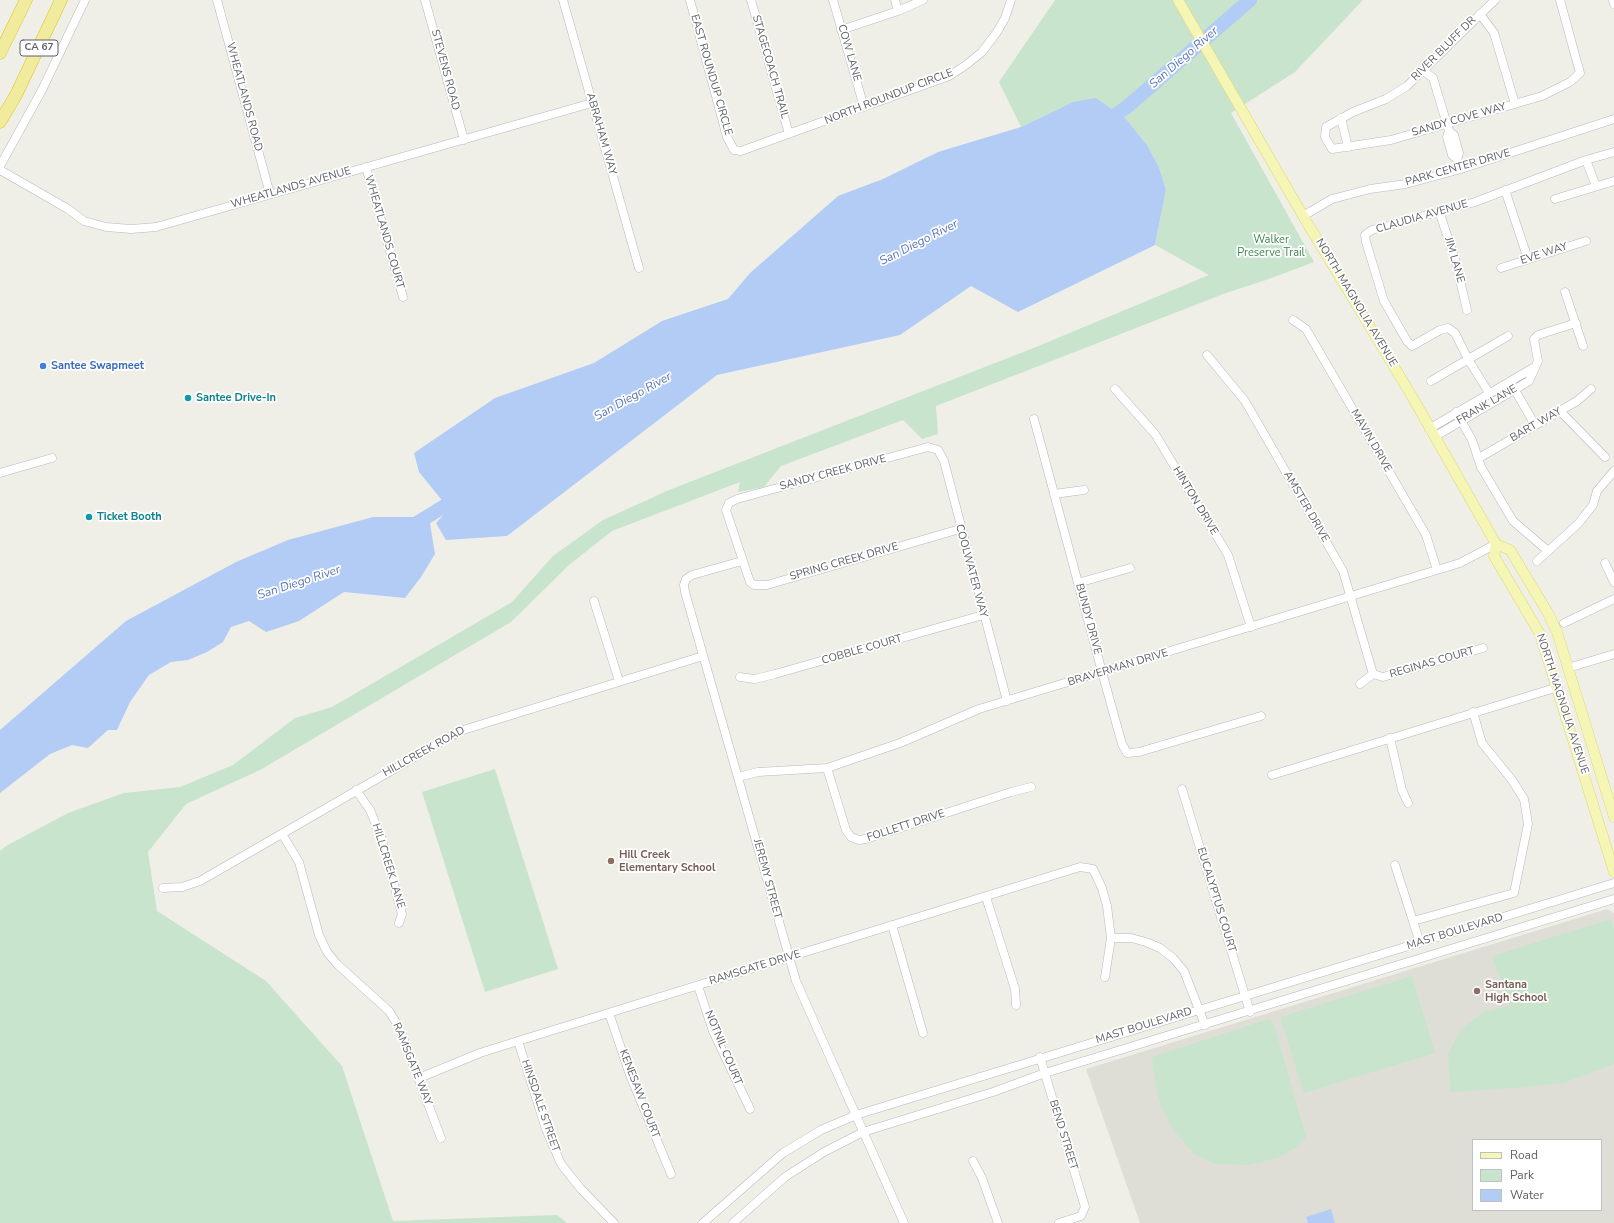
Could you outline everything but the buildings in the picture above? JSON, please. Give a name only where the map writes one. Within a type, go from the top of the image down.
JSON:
[{"type":"highway","name":"CA 67","points":[[0,53],[26,0]]},
{"type":"highway","name":"CA 67","points":[[0,122],[16,95],[60,0]]},
{"type":"main road","name":"NORTH MAGNOLIA AVENUE","points":[[1178,0],[1303,216],[1410,393],[1431,433],[1496,544],[1510,550],[1528,577],[1556,632],[1614,817]]},
{"type":"main road","name":"NORTH MAGNOLIA AVENUE","points":[[1496,544],[1494,556],[1536,624],[1558,686],[1614,872]]},
{"type":"main road","points":[[1536,624],[1544,629],[1559,668],[1568,668]]},
{"type":"street","points":[[0,166],[42,90],[85,0]]},
{"type":"street","name":"WHEATLANDS ROAD","points":[[217,0],[270,194]]},
{"type":"street","name":"STEVENS ROAD","points":[[426,0],[464,140]]},
{"type":"street","name":"ABRAHAM WAY","points":[[563,0],[639,268]]},
{"type":"street","name":"EAST ROUNDUP CIRCLE","points":[[690,0],[727,137],[734,150]]},
{"type":"street","name":"STAGECOACH TRAIL","points":[[752,0],[789,134]]},
{"type":"street","name":"COW LANE","points":[[833,0],[864,107]]},
{"type":"street","points":[[894,0],[898,11]]},
{"type":"street","points":[[842,30],[898,11],[923,0]]},
{"type":"street","name":"NORTH ROUNDUP CIRCLE","points":[[734,150],[741,151],[949,76],[982,52],[997,32],[1005,18],[1011,0]]},
{"type":"street","name":"RIVER BLUFF DR","points":[[1332,148],[1328,143],[1325,132],[1326,127],[1353,112],[1386,99],[1407,86],[1495,0]]},
{"type":"street","name":"SANDY COVE WAY","points":[[1332,148],[1383,142],[1448,127],[1542,96],[1570,82],[1580,73],[1560,0]]},
{"type":"street","points":[[1613,0],[1614,4]]},
{"type":"street","points":[[1480,14],[1494,33],[1515,104]]},
{"type":"street","points":[[1424,71],[1433,78],[1448,127],[1454,135],[1459,152],[1457,159],[1461,169]]},
{"type":"street","name":"WHEATLANDS AVENUE","points":[[0,170],[68,209],[84,221],[106,227],[131,229],[156,227],[592,103]]},
{"type":"street","points":[[1341,118],[1348,147]]},
{"type":"street","name":"PARK CENTER DRIVE","points":[[1303,216],[1332,199],[1349,193],[1406,184],[1461,169],[1614,119]]},
{"type":"street","name":"CLAUDIA AVENUE","points":[[1489,393],[1468,359],[1455,333],[1448,328],[1440,330],[1412,346],[1407,341],[1384,301],[1365,235],[1372,230],[1475,202],[1586,160],[1614,152]]},
{"type":"street","points":[[1586,160],[1596,186]]},
{"type":"street","name":"WHEATLANDS COURT","points":[[366,168],[403,297]]},
{"type":"street","points":[[1555,199],[1614,181]]},
{"type":"street","points":[[1505,190],[1528,259]]},
{"type":"street","name":"JIM LANE","points":[[1440,211],[1455,259],[1467,310]]},
{"type":"street","name":"EVE WAY","points":[[1501,268],[1586,241]]},
{"type":"street","points":[[1565,292],[1583,346]]},
{"type":"street","name":"MAVIN DRIVE","points":[[1293,320],[1306,329],[1426,535],[1437,570]]},
{"type":"street","name":"FRANK LANE","points":[[1431,433],[1461,420],[1529,381],[1533,368],[1538,361],[1534,339],[1538,335],[1576,323]]},
{"type":"street","points":[[1431,381],[1508,336]]},
{"type":"street","name":"AMSTER DRIVE","points":[[1207,355],[1245,402],[1343,572],[1373,674]]},
{"type":"street","name":"FRANK LANE","points":[[1431,433],[1456,412],[1533,368]]},
{"type":"street","points":[[1509,381],[1535,425]]},
{"type":"street","name":"HINTON DRIVE","points":[[1115,388],[1155,434],[1228,555],[1251,627]]},
{"type":"street","name":"BART WAY","points":[[1479,458],[1577,401],[1591,389]]},
{"type":"street","points":[[1560,411],[1605,457]]},
{"type":"street","points":[[1456,412],[1472,440],[1481,467],[1513,521],[1548,551]]},
{"type":"street","name":"BUNDY DRIVE","points":[[1034,419],[1122,744],[1127,752],[1139,752],[1260,716]]},
{"type":"street","name":"SANDY CREEK DRIVE","points":[[742,561],[726,510],[729,503],[737,499],[928,448]]},
{"type":"street","name":"COOLWATER WAY","points":[[928,448],[938,450],[944,461],[960,529],[1007,701]]},
{"type":"street","points":[[0,473],[52,458]]},
{"type":"street","points":[[1537,561],[1578,524],[1593,505],[1597,491],[1614,471]]},
{"type":"street","points":[[1054,494],[1084,490]]},
{"type":"street","name":"SPRING CREEK DRIVE","points":[[742,561],[750,582],[754,585],[767,585],[960,529]]},
{"type":"street","name":"BRAVERMAN DRIVE","points":[[738,777],[758,772],[827,768],[900,743],[966,714],[1460,563],[1496,544]]},
{"type":"street","name":"JEREMY STREET","points":[[742,561],[692,575],[686,579],[684,585],[687,598],[789,958],[802,996],[904,1223]]},
{"type":"street","points":[[1605,563],[1614,582]]},
{"type":"street","points":[[1078,582],[1130,568]]},
{"type":"street","points":[[1564,623],[1614,599]]},
{"type":"street","points":[[594,601],[599,611],[619,681]]},
{"type":"street","name":"COBBLE COURT","points":[[740,677],[755,679],[983,615]]},
{"type":"street","name":"REGINAS COURT","points":[[1360,684],[1373,674],[1383,677],[1483,648]]},
{"type":"street","points":[[1568,668],[1614,654]]},
{"type":"street","name":"HILLCREEK ROAD","points":[[163,888],[182,887],[200,881],[460,731],[703,656]]},
{"type":"street","points":[[1272,775],[1558,686]]},
{"type":"street","points":[[1413,921],[1514,892],[1528,824],[1524,799],[1512,780],[1482,743],[1473,712]]},
{"type":"street","points":[[1390,738],[1402,790],[1408,804]]},
{"type":"street","name":"FOLLETT DRIVE","points":[[827,768],[846,830],[851,837],[859,840],[1031,787]]},
{"type":"street","name":"EUCALYPTUS COURT","points":[[1182,789],[1250,1012]]},
{"type":"street","name":"HILLCREEK LANE","points":[[356,790],[370,810],[382,837],[402,914],[399,923]]},
{"type":"street","name":"RAMSGATE WAY","points":[[282,834],[299,862],[319,935],[327,952],[337,964],[389,1011],[399,1027],[441,1138]]},
{"type":"street","points":[[1395,865],[1420,943]]},
{"type":"street","name":"RAMSGATE DRIVE","points":[[419,1078],[480,1053],[1080,867],[1093,868],[1106,899],[1111,938]]},
{"type":"street","name":"MAST BOULEVARD","points":[[703,1223],[783,1153],[821,1130],[856,1115],[1040,1057],[1246,996],[1614,883]]},
{"type":"street","points":[[986,897],[1015,989],[1016,1005]]},
{"type":"street","name":"MAST BOULEVARD","points":[[733,1223],[785,1177],[824,1152],[863,1132],[993,1092],[1045,1073],[1250,1012],[1472,941],[1614,899]]},
{"type":"street","points":[[892,925],[923,1033]]},
{"type":"street","points":[[1105,977],[1111,938],[1139,940],[1153,945],[1167,953],[1184,971],[1205,1025]]},
{"type":"street","name":"NOTNIL COURT","points":[[698,986],[714,1031],[750,1109]]},
{"type":"street","name":"KENESAW COURT","points":[[610,1013],[630,1075],[671,1174]]},
{"type":"street","name":"HINSDALE STREET","points":[[518,1041],[546,1129],[561,1164],[581,1189],[614,1223]]},
{"type":"street","name":"BEND STREET","points":[[1040,1057],[1086,1207],[1081,1216],[1059,1223]]},
{"type":"street","points":[[973,1161],[982,1178],[998,1223]]},
{"type":"shaded area","name":"Santana High School","points":[[1607,909],[1614,913],[1614,1223],[1140,1223],[1086,1069]]},
{"type":"green space","name":"Walker Preserve Trail","points":[[1055,0],[1363,0],[1295,72],[1231,113],[1314,262],[1226,293],[936,406],[938,434],[922,439],[903,420],[781,466],[764,487],[738,492],[740,482],[612,531],[569,565],[511,622],[260,770],[186,804],[148,852],[157,911],[266,981],[342,1066],[393,1221],[557,1215],[567,1223],[0,1223],[0,851],[6,846],[68,813],[124,793],[180,787],[233,765],[295,718],[332,707],[512,602],[553,556],[603,520],[669,490],[1031,349],[1209,275],[1155,245],[1166,190],[1159,167],[1147,145],[1127,120],[1073,102],[1021,127],[999,82]]},
{"type":"green space","points":[[495,769],[558,969],[485,992],[422,792]]},
{"type":"green space","points":[[1611,919],[1614,929],[1614,1064],[1563,1083],[1451,1092],[1448,1054],[1460,1031],[1483,1012],[1510,1006],[1492,956]]},
{"type":"green space","points":[[1412,976],[1435,1053],[1304,1093],[1280,1017]]},
{"type":"green space","points":[[1269,1019],[1274,1024],[1306,1137],[1296,1147],[1280,1157],[1250,1165],[1215,1164],[1194,1154],[1172,1128],[1161,1106],[1155,1083],[1152,1057]]},
{"type":"water","points":[[1096,98],[1127,120],[1147,145],[1159,167],[1166,190],[1155,245],[1018,312],[971,286],[900,335],[717,375],[507,536],[446,540],[436,523],[449,509],[419,472],[414,453],[495,398],[594,363],[662,321],[728,299],[750,273],[838,196],[883,179],[938,152],[1021,127],[1073,102]]},
{"type":"water","points":[[373,517],[429,517],[435,554],[421,577],[405,598],[344,592],[299,621],[266,632],[249,621],[231,627],[223,642],[207,652],[188,660],[171,662],[149,675],[130,702],[117,730],[108,730],[88,748],[72,745],[50,754],[0,793],[0,730],[126,621],[236,562],[288,540]]},
{"type":"water","points":[[1331,1209],[1335,1223],[1308,1223],[1306,1217]]},
{"type":"waterway","name":"San Diego River","points":[[1103,124],[1128,106],[1250,0]]},
{"type":"waterway","name":"San Diego River","points":[[412,526],[461,496]]},
{"type":"place","name":"Santee Swapmeet","points":[[43,366]]},
{"type":"place","name":"Santee Drive-In","points":[[188,398]]},
{"type":"place","name":"Ticket Booth","points":[[89,517]]},
{"type":"place","name":"Hill Creek Elementary School","points":[[611,861]]},
{"type":"place","name":"Santana High School","points":[[1477,991]]}]
